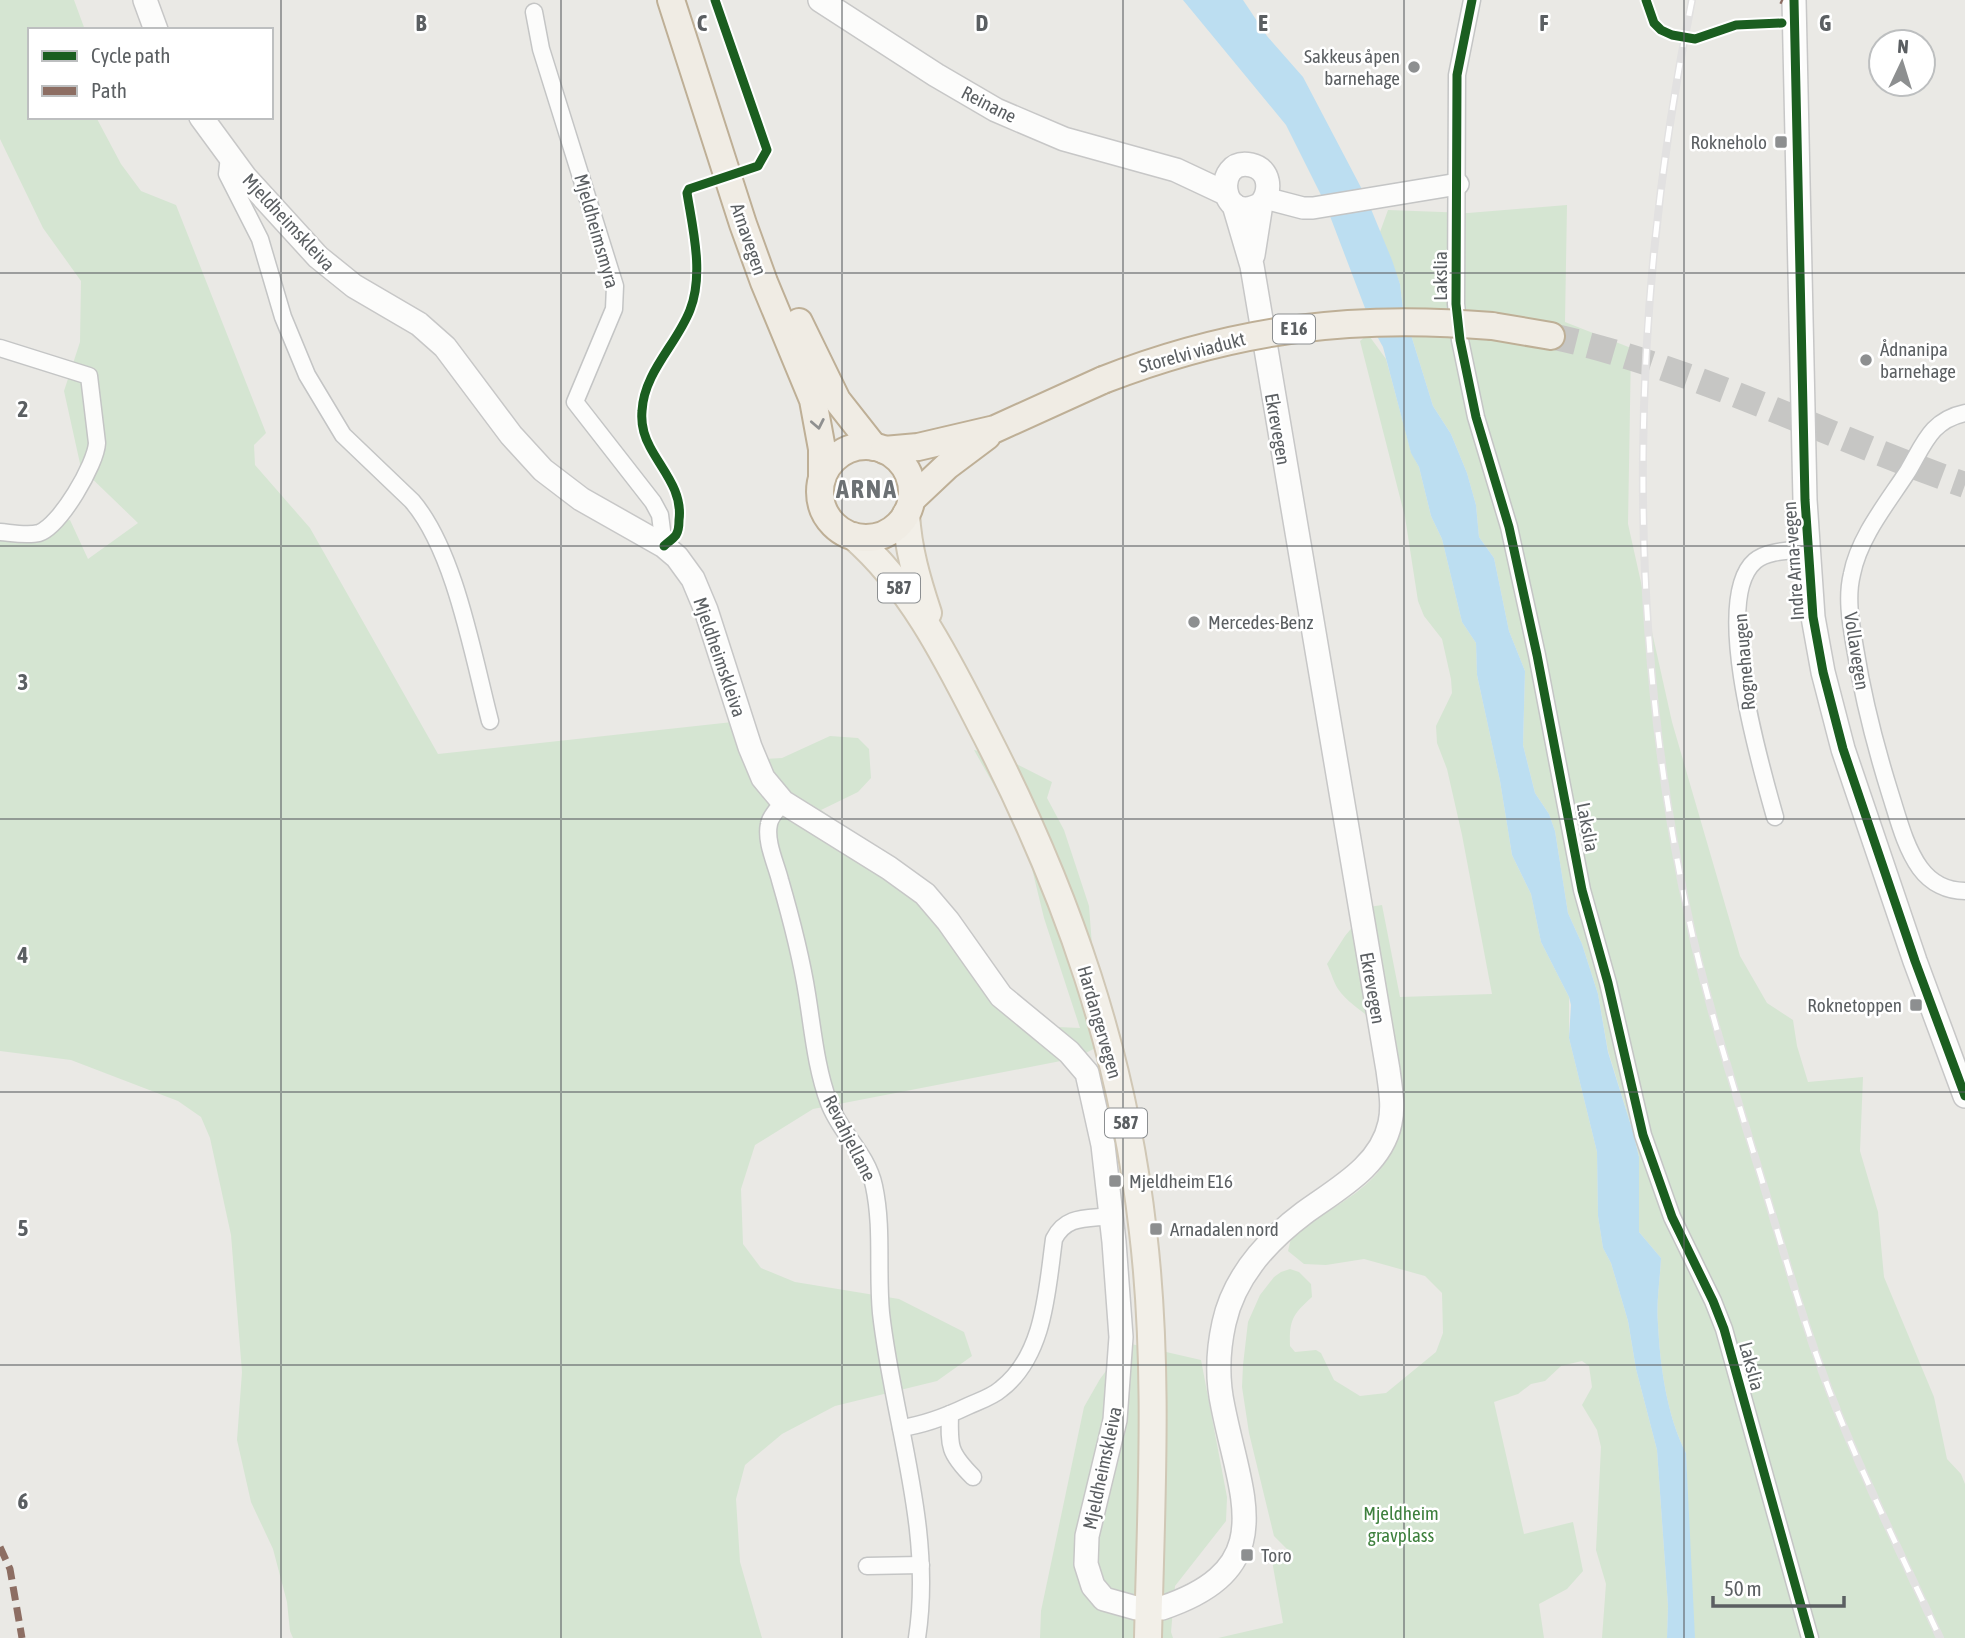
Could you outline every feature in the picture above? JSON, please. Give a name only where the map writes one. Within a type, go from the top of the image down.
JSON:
[{"type":"highway","name":"Arnavegen","points":[[671,0],[743,224],[813,400],[822,449],[822,477]]},
{"type":"highway","name":"Arnavegen","points":[[686,0],[738,159],[796,315],[837,400],[879,448]]},
{"type":"highway","name":"Storelvi viadukt","points":[[995,429],[1103,380],[1189,350],[1286,330],[1370,321],[1447,322],[1551,336]]},
{"type":"highway","name":"E 16","points":[[822,477],[840,454],[854,447],[918,447],[995,429]]},
{"type":"highway","name":"E 16","points":[[853,536],[868,538],[883,535],[896,526],[909,507],[947,466],[995,429]]},
{"type":"highway","points":[[879,448],[897,458],[906,470],[911,485],[909,507]]},
{"type":"highway","points":[[822,477],[822,506],[829,519],[840,530],[853,536]]},
{"type":"main road","points":[[145,0],[155,28]]},
{"type":"main road","name":"Reinane","points":[[820,0],[936,75],[996,110],[1064,139],[1176,170],[1230,199]]},
{"type":"main road","name":"Indre Arna-vegen","points":[[1794,0],[1807,549],[1813,617],[1823,672],[1843,749],[1915,961],[1965,1095]]},
{"type":"main road","name":"Mjeldheimskleiva","points":[[202,119],[229,157],[276,213],[318,257],[354,286],[402,313],[432,334],[460,364],[511,435],[543,470],[581,499],[677,556],[693,579],[706,610],[755,763],[763,778],[783,802],[898,874],[925,894],[948,921],[1001,996],[1079,1061],[1087,1073],[1096,1106],[1111,1216],[1119,1291],[1120,1366],[1115,1420],[1087,1536],[1086,1563],[1093,1586],[1104,1599],[1136,1608]]},
{"type":"main road","points":[[1252,165],[1264,173],[1269,185],[1263,201],[1247,209],[1230,199],[1226,179],[1234,168],[1252,165]]},
{"type":"main road","name":"Reinane","points":[[1176,170],[1234,168]]},
{"type":"main road","name":"Ekrevegen","points":[[1162,1608],[1193,1596],[1223,1572],[1237,1556],[1243,1535],[1245,1512],[1242,1486],[1219,1382],[1224,1324],[1238,1286],[1256,1257],[1284,1229],[1344,1186],[1375,1155],[1387,1133],[1392,1109],[1388,1070],[1252,265],[1230,199]]},
{"type":"main road","name":"Ekrevegen","points":[[1252,265],[1263,201]]},
{"type":"main road","name":"Hardangervegen","points":[[909,507],[907,535],[914,571],[939,645],[1037,840],[1080,951],[1109,1042],[1121,1096],[1143,1233],[1151,1324],[1152,1474],[1148,1638]]},
{"type":"main road","name":"Hardangervegen","points":[[853,536],[881,563],[939,645]]},
{"type":"street","name":"Lakslia","points":[[1472,0],[1457,75],[1457,304],[1460,340],[1476,417],[1511,540],[1537,655],[1582,890],[1608,983],[1643,1135],[1672,1217],[1724,1329],[1810,1638]]},
{"type":"street","name":"Mjeldheimsmyra","points":[[534,12],[541,49],[616,296],[614,309],[575,402],[653,502],[660,515],[664,546]]},
{"type":"street","name":"Mjeldheimskleiva","points":[[229,157],[227,174],[260,239],[282,317],[307,375],[343,435],[421,511],[440,547],[455,590],[490,721]]},
{"type":"street","points":[[1263,201],[1313,208],[1378,195],[1458,184]]},
{"type":"street","points":[[0,348],[89,376],[97,443],[92,465],[61,514],[49,526],[39,533],[0,532]]},
{"type":"street","name":"Vollavegen","points":[[1965,413],[1952,416],[1936,426],[1886,505],[1855,562],[1849,601],[1870,726],[1908,845],[1918,866],[1933,881],[1945,889],[1965,891]]},
{"type":"street","name":"Rognehaugen","points":[[1775,817],[1757,753],[1744,690],[1739,605],[1745,577],[1756,560],[1778,552],[1807,549]]},
{"type":"street","name":"Revahjellane","points":[[783,802],[768,824],[770,843],[790,916],[824,1088],[835,1118],[863,1155],[874,1182],[879,1218],[881,1311],[915,1503],[921,1565],[917,1638]]},
{"type":"street","points":[[901,1428],[950,1414],[1000,1390],[1015,1377],[1027,1358],[1042,1316],[1054,1239],[1059,1229],[1073,1220],[1111,1216]]},
{"type":"street","points":[[950,1414],[952,1451],[973,1476]]},
{"type":"street","points":[[867,1566],[921,1565]]},
{"type":"green space","points":[[0,0],[74,0],[84,28],[28,28],[28,119],[97,119],[121,164],[141,191],[176,205],[266,433],[254,445],[255,465],[310,528],[438,754],[751,720],[764,759],[782,758],[830,736],[858,738],[869,749],[871,778],[858,792],[821,810],[936,888],[1012,992],[1057,1027],[1080,1028],[1044,918],[1025,840],[974,750],[999,755],[1052,782],[1047,798],[1064,830],[1089,906],[1094,972],[1111,1040],[1076,1058],[813,1109],[755,1145],[741,1189],[743,1244],[761,1268],[795,1282],[899,1299],[964,1332],[972,1356],[937,1381],[835,1406],[782,1434],[745,1465],[736,1499],[740,1562],[762,1638],[293,1638],[273,1549],[251,1502],[237,1440],[242,1372],[231,1235],[210,1138],[201,1117],[178,1101],[71,1060],[0,1051],[0,532],[70,520],[88,559],[138,523],[81,468],[64,391],[80,342],[81,281],[43,228],[0,139]]},
{"type":"green space","points":[[1567,205],[1565,322],[1631,348],[1628,524],[1672,722],[1740,956],[1767,1003],[1793,1020],[1797,1046],[1808,1082],[1863,1077],[1860,1151],[1878,1212],[1884,1277],[1934,1397],[1947,1459],[1961,1474],[1965,1484],[1965,1638],[1695,1638],[1693,1632],[1686,1453],[1669,1407],[1661,1357],[1657,1308],[1661,1258],[1639,1232],[1639,1157],[1608,1051],[1598,994],[1582,944],[1568,913],[1555,831],[1549,814],[1535,793],[1523,745],[1525,671],[1509,631],[1494,558],[1479,537],[1476,505],[1467,473],[1451,434],[1433,406],[1403,309],[1400,284],[1380,232],[1388,210],[1468,213]]},
{"type":"green space","name":"Mjeldheim gravplass","points":[[1366,336],[1370,337],[1386,359],[1411,452],[1419,467],[1431,516],[1442,539],[1462,622],[1476,643],[1477,675],[1500,781],[1512,855],[1531,894],[1541,942],[1569,997],[1569,1038],[1597,1152],[1598,1216],[1603,1248],[1611,1263],[1628,1321],[1636,1369],[1657,1450],[1668,1606],[1667,1638],[1602,1638],[1606,1584],[1596,1550],[1601,1447],[1597,1430],[1582,1405],[1592,1387],[1589,1366],[1582,1361],[1561,1366],[1545,1381],[1531,1384],[1518,1394],[1494,1402],[1524,1534],[1573,1522],[1583,1571],[1567,1589],[1539,1604],[1544,1638],[1218,1638],[1283,1623],[1271,1555],[1289,1551],[1274,1536],[1249,1433],[1242,1387],[1248,1322],[1260,1295],[1274,1277],[1290,1269],[1299,1272],[1311,1284],[1312,1297],[1296,1313],[1292,1324],[1290,1346],[1295,1352],[1316,1350],[1321,1353],[1334,1380],[1360,1396],[1386,1393],[1436,1352],[1443,1333],[1442,1293],[1425,1276],[1364,1259],[1326,1265],[1304,1264],[1288,1251],[1292,1234],[1337,1206],[1373,1178],[1396,1141],[1401,1117],[1400,1069],[1395,1045],[1380,1026],[1344,996],[1336,986],[1327,964],[1345,936],[1369,907],[1382,905],[1400,997],[1492,994],[1462,835],[1447,769],[1437,743],[1436,726],[1452,693],[1451,679],[1442,639],[1424,616],[1418,601],[1405,517],[1360,341]]},
{"type":"green space","points":[[1127,1343],[1201,1360],[1227,1497],[1226,1521],[1175,1586],[1171,1632],[1173,1638],[1040,1638],[1041,1611],[1084,1407],[1100,1379]]},
{"type":"water","points":[[1183,0],[1243,0],[1267,36],[1303,77],[1366,197],[1392,260],[1400,284],[1403,309],[1433,406],[1451,434],[1467,473],[1476,505],[1479,537],[1494,558],[1509,631],[1525,671],[1523,745],[1535,793],[1549,814],[1555,831],[1568,913],[1582,944],[1598,994],[1608,1052],[1639,1157],[1639,1232],[1661,1258],[1657,1308],[1659,1340],[1669,1407],[1686,1453],[1695,1638],[1667,1638],[1668,1606],[1657,1450],[1636,1369],[1628,1321],[1611,1263],[1603,1248],[1598,1216],[1597,1152],[1569,1038],[1571,1005],[1541,942],[1531,894],[1512,855],[1500,781],[1477,675],[1476,643],[1462,622],[1442,539],[1431,516],[1419,467],[1411,453],[1383,347],[1373,329],[1325,203],[1286,125]]},
{"type":"tunnel","points":[[1551,336],[1605,350],[1709,384],[1965,485]]},
{"type":"railway","points":[[1692,0],[1672,113],[1657,226],[1647,340],[1643,455],[1645,569],[1653,683],[1667,797],[1687,910],[1703,978],[1802,1312],[1829,1390],[1855,1453],[1940,1638]]},
{"type":"marked path","points":[[0,1547],[10,1569],[22,1638]]},
{"type":"cycle path","points":[[664,546],[677,532],[678,500],[646,438],[642,411],[649,384],[684,323],[694,296],[696,252],[687,193],[689,189],[758,166],[767,150],[715,0]]},
{"type":"cycle path","points":[[1472,0],[1457,75],[1456,304],[1460,340],[1476,417],[1509,527],[1537,655],[1582,890],[1608,983],[1643,1135],[1672,1217],[1724,1329],[1810,1638]]},
{"type":"cycle path","points":[[1646,0],[1654,23],[1661,30],[1695,39],[1736,25],[1782,23]]},
{"type":"cycle path","points":[[1794,0],[1805,500],[1813,617],[1823,672],[1843,749],[1915,961],[1965,1096]]},
{"type":"place","name":"Sakkeus åpen barnehage","points":[[1414,67]]},
{"type":"place","name":"Rokneholo","points":[[1781,142]]},
{"type":"place","name":"Ådnanipa barnehage","points":[[1866,360]]},
{"type":"place","name":"Mercedes-Benz","points":[[1194,622]]},
{"type":"place","name":"Roknetoppen","points":[[1916,1005]]},
{"type":"place","name":"Mjeldheim E16","points":[[1115,1181]]},
{"type":"place","name":"Arnadalen nord","points":[[1156,1229]]},
{"type":"place","name":"Toro","points":[[1247,1555]]},
{"type":"district","name":"ARNA","points":[[867,489]]}]
